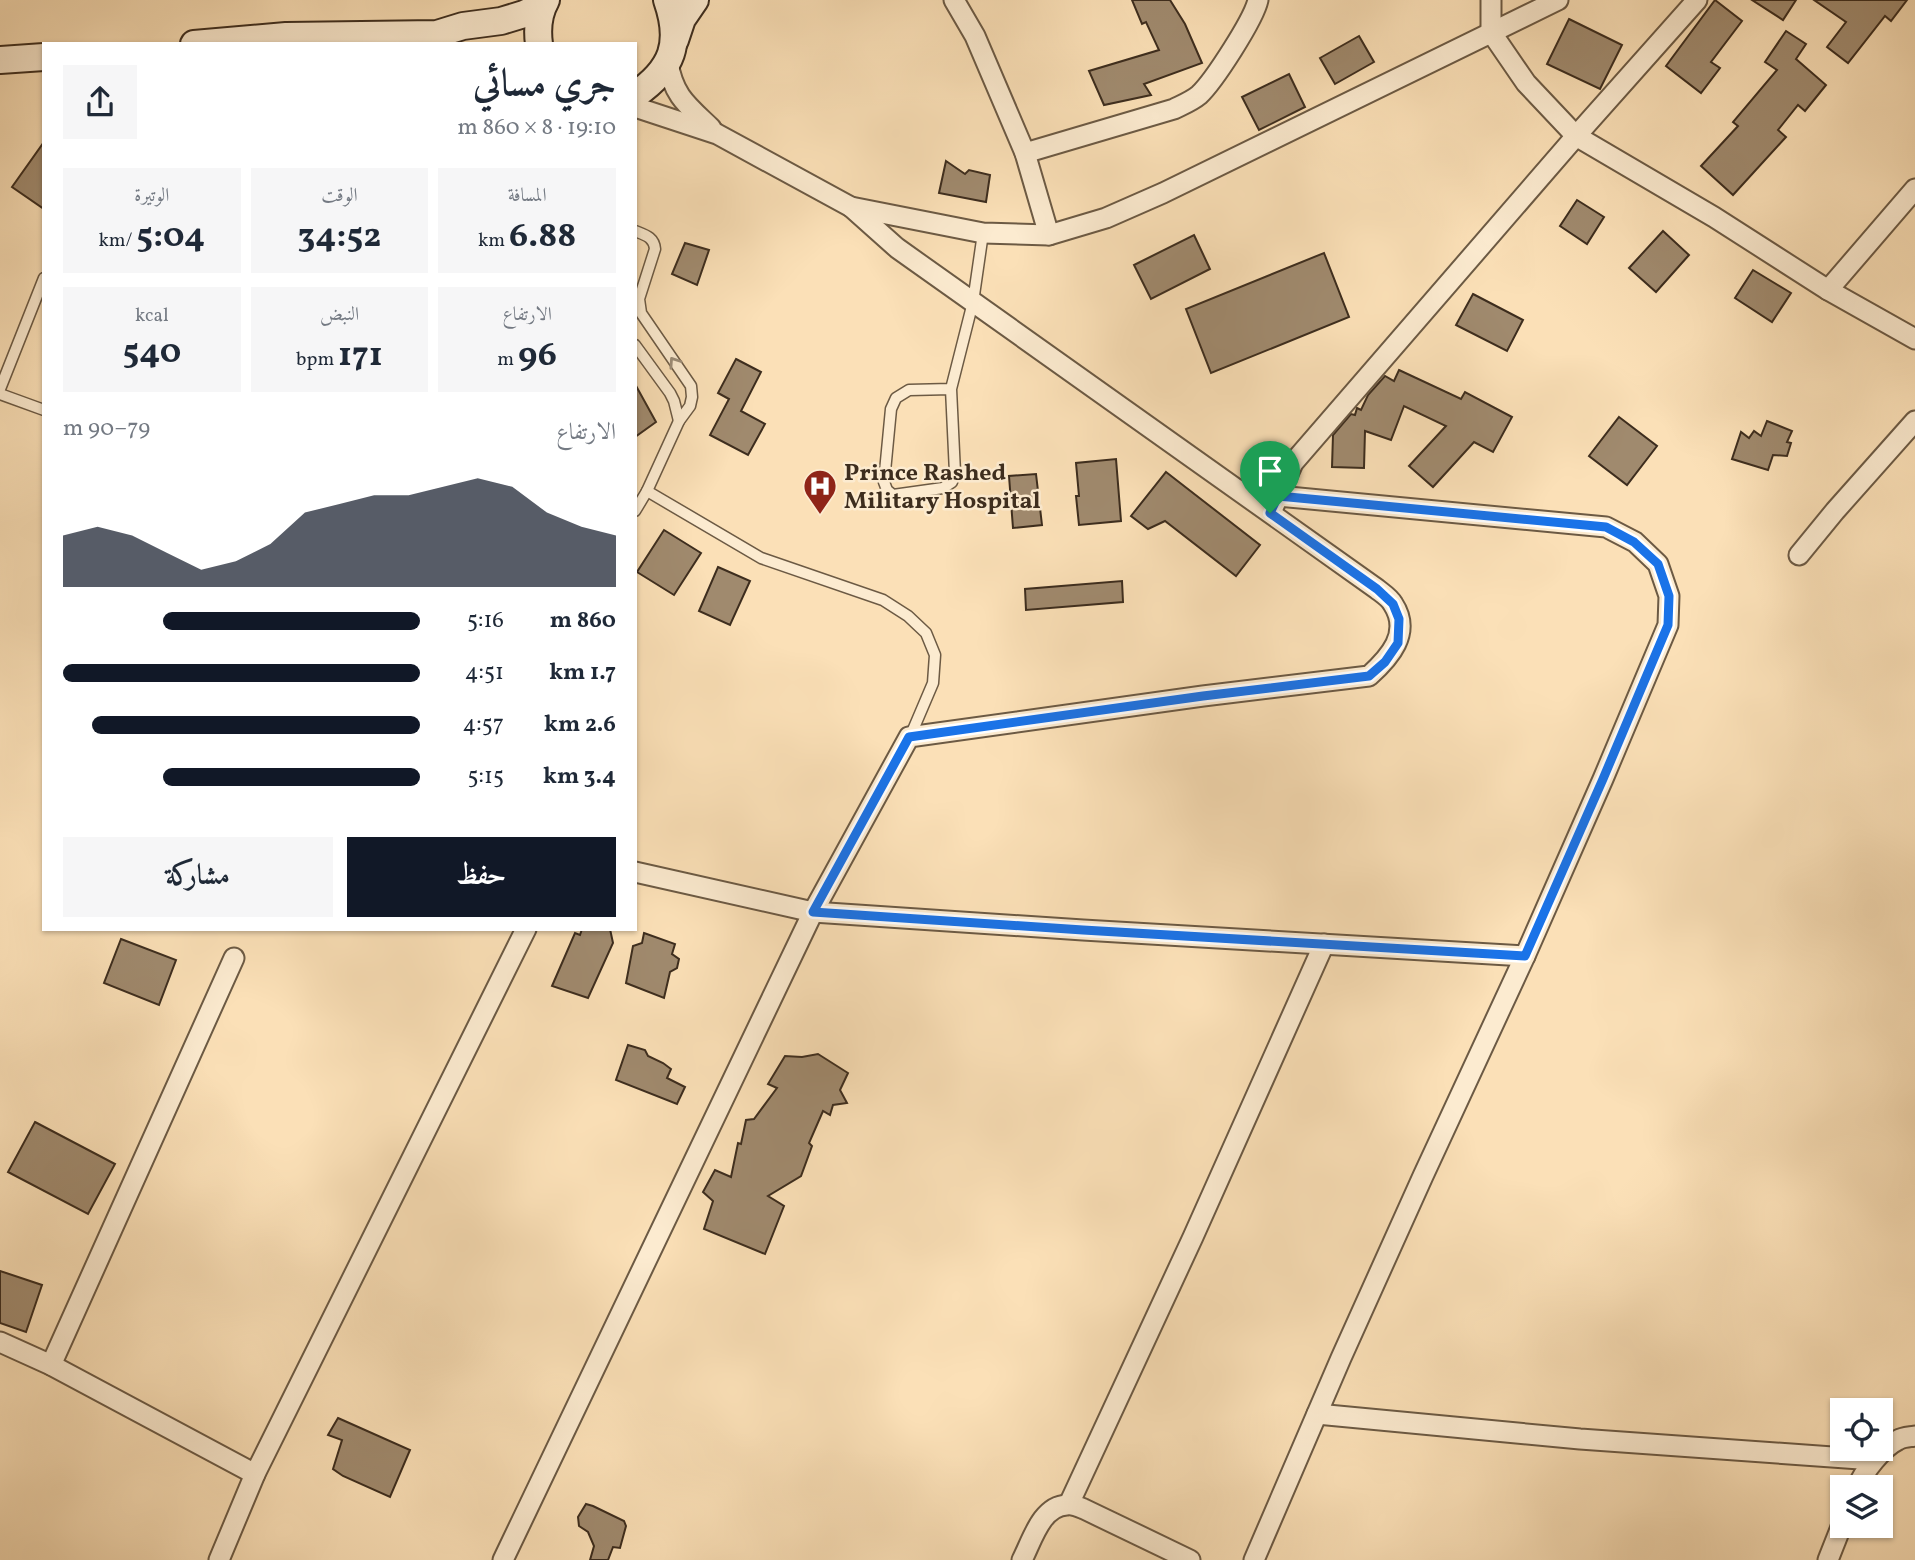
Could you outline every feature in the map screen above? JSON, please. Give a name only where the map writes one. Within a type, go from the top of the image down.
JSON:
[{"type":"street","points":[[667,0],[674,20],[670,78],[676,92],[717,134]]},
{"type":"street","points":[[637,94],[654,81],[671,52],[682,19],[695,0]]},
{"type":"street","points":[[954,0],[975,36],[1025,153],[1049,235]]},
{"type":"street","points":[[1025,153],[1174,109],[1196,97],[1218,72],[1255,12],[1258,0]]},
{"type":"street","points":[[1491,0],[1491,32],[1526,83],[1576,136],[1714,217],[1828,290],[1915,339]]},
{"type":"street","points":[[851,207],[983,233],[1049,235],[1106,218],[1163,193],[1558,0]]},
{"type":"street","points":[[1274,505],[1293,463],[1697,0]]},
{"type":"street","points":[[217,42],[286,36],[437,34],[463,26],[502,21],[524,14],[544,2]]},
{"type":"street","points":[[539,42],[537,28],[544,2]]},
{"type":"street","points":[[437,34],[459,42]]},
{"type":"street","points":[[0,60],[42,57]]},
{"type":"street","points":[[503,1560],[813,912],[909,737],[1369,676],[1385,662],[1398,643],[1399,619],[1393,604],[1274,505],[973,302],[897,248],[851,207],[717,134],[637,108]]},
{"type":"street","points":[[1828,290],[1915,189]]},
{"type":"street","points":[[1799,555],[1915,421]]},
{"type":"street","points":[[1254,1560],[1423,1175],[1525,956],[1597,792],[1668,625],[1669,596],[1658,564],[1634,542],[1606,527],[1274,505]]},
{"type":"street","points":[[637,872],[813,912],[1525,956]]},
{"type":"street","points":[[219,1560],[255,1474],[525,931]]},
{"type":"street","points":[[1069,1504],[1324,944]]},
{"type":"street","points":[[51,1365],[234,958]]},
{"type":"street","points":[[0,1342],[51,1365],[255,1474]]},
{"type":"street","points":[[1317,1414],[1580,1439],[1830,1457]]},
{"type":"street","points":[[1893,1443],[1915,1436]]},
{"type":"street","points":[[1022,1560],[1043,1518],[1055,1508],[1069,1504],[1190,1560]]},
{"type":"street","points":[[1828,1560],[1837,1538]]},
{"type":"lane","points":[[637,232],[650,237],[655,249],[639,299],[641,313],[691,386],[692,397],[690,406],[679,421],[637,508]]},
{"type":"lane","points":[[950,389],[909,390],[896,398],[891,409],[884,482],[893,495],[943,488],[952,482],[955,473],[950,389],[973,302],[983,233]]},
{"type":"lane","points":[[42,283],[0,392],[42,409]]},
{"type":"lane","points":[[637,348],[670,393],[679,421]]},
{"type":"lane","points":[[647,491],[761,558],[883,600],[908,616],[926,633],[935,655],[933,683],[909,737]]},
{"type":"building","points":[[1132,0],[1170,0],[1185,24],[1202,63],[1144,84],[1151,95],[1104,105],[1089,71],[1159,50],[1146,22],[1142,24]]},
{"type":"building","points":[[1715,0],[1742,21],[1711,62],[1720,68],[1701,93],[1666,66]]},
{"type":"building","points":[[1752,0],[1796,0],[1783,20]]},
{"type":"building","points":[[1814,0],[1907,0],[1891,21],[1885,16],[1848,63],[1827,47],[1846,22]]},
{"type":"building","points":[[1569,19],[1622,45],[1600,89],[1547,64]]},
{"type":"building","points":[[1786,31],[1806,44],[1796,59],[1826,85],[1805,111],[1798,105],[1778,130],[1786,137],[1733,195],[1701,166],[1738,126],[1733,122],[1777,70],[1765,62]]},
{"type":"building","points":[[1359,36],[1374,62],[1335,84],[1320,58]]},
{"type":"building","points":[[1289,74],[1305,107],[1259,130],[1242,97]]},
{"type":"building","points":[[42,145],[42,208],[12,187]]},
{"type":"building","points":[[946,161],[965,174],[969,170],[990,175],[986,202],[939,193]]},
{"type":"building","points":[[1577,200],[1604,217],[1587,244],[1560,226]]},
{"type":"building","points":[[1663,231],[1689,255],[1656,292],[1629,268]]},
{"type":"building","points":[[1194,235],[1210,269],[1151,299],[1134,265]]},
{"type":"building","points":[[685,243],[709,250],[697,285],[672,274]]},
{"type":"building","points":[[1324,253],[1349,317],[1211,373],[1186,309]]},
{"type":"building","points":[[1753,270],[1791,293],[1772,322],[1735,298]]},
{"type":"building","points":[[1473,294],[1523,320],[1507,351],[1456,325]]},
{"type":"building","points":[[736,359],[761,372],[741,411],[765,424],[748,455],[710,435],[729,399],[718,393]]},
{"type":"building","points":[[1399,370],[1461,399],[1465,392],[1512,417],[1493,452],[1474,442],[1433,487],[1409,466],[1446,426],[1404,406],[1391,440],[1365,431],[1364,468],[1332,467],[1333,435],[1351,414],[1355,415],[1357,408],[1361,410],[1368,395],[1385,376],[1394,381]]},
{"type":"building","points":[[637,388],[656,422],[637,436]]},
{"type":"building","points":[[1619,417],[1657,446],[1627,485],[1589,456]]},
{"type":"building","points":[[1767,421],[1792,431],[1787,442],[1791,443],[1787,456],[1773,455],[1768,470],[1732,459],[1741,432],[1749,438],[1754,431],[1761,436]]},
{"type":"building","points":[[1116,459],[1121,521],[1079,525],[1076,463]]},
{"type":"building","points":[[1166,472],[1260,545],[1236,576],[1165,521],[1148,529],[1131,516]]},
{"type":"building","points":[[1036,474],[1042,525],[1013,528],[1009,476]]},
{"type":"building","points":[[664,530],[701,553],[674,595],[637,572]]},
{"type":"building","points":[[718,567],[750,581],[730,625],[699,611]]},
{"type":"building","points":[[1122,581],[1123,602],[1026,610],[1025,589]]},
{"type":"building","points":[[581,931],[610,931],[613,943],[588,998],[552,986],[575,933],[580,935]]},
{"type":"building","points":[[644,933],[675,944],[672,954],[679,959],[677,968],[670,972],[664,998],[626,983],[633,946],[642,943]]},
{"type":"building","points":[[121,939],[176,960],[159,1005],[104,983]]},
{"type":"building","points":[[628,1045],[645,1050],[648,1056],[671,1069],[667,1078],[685,1087],[677,1104],[616,1080]]},
{"type":"building","points":[[818,1054],[848,1073],[840,1090],[847,1103],[833,1105],[830,1115],[823,1111],[809,1143],[812,1146],[801,1176],[768,1196],[784,1206],[765,1254],[704,1229],[713,1201],[703,1192],[715,1170],[731,1177],[746,1120],[754,1119],[777,1088],[768,1084],[785,1056]]},
{"type":"building","points":[[35,1122],[115,1164],[88,1214],[8,1172]]},
{"type":"building","points":[[0,1271],[42,1285],[26,1332],[0,1323]]},
{"type":"building","points":[[338,1418],[410,1450],[390,1497],[333,1469],[342,1440],[328,1435]]},
{"type":"building","points":[[586,1504],[624,1521],[626,1526],[620,1548],[613,1547],[608,1560],[590,1560],[594,1546],[588,1532],[579,1526],[578,1517]]},
{"type":"place","name":"Prince Rashed Military Hospital","points":[[820,516]]},
{"type":"route","points":[[1278,496],[1606,527],[1634,542],[1658,564],[1669,596],[1668,625],[1525,956],[813,912],[909,737],[1369,676],[1385,662],[1398,643],[1399,619],[1393,604],[1377,589],[1270,513],[1278,496]]}]
